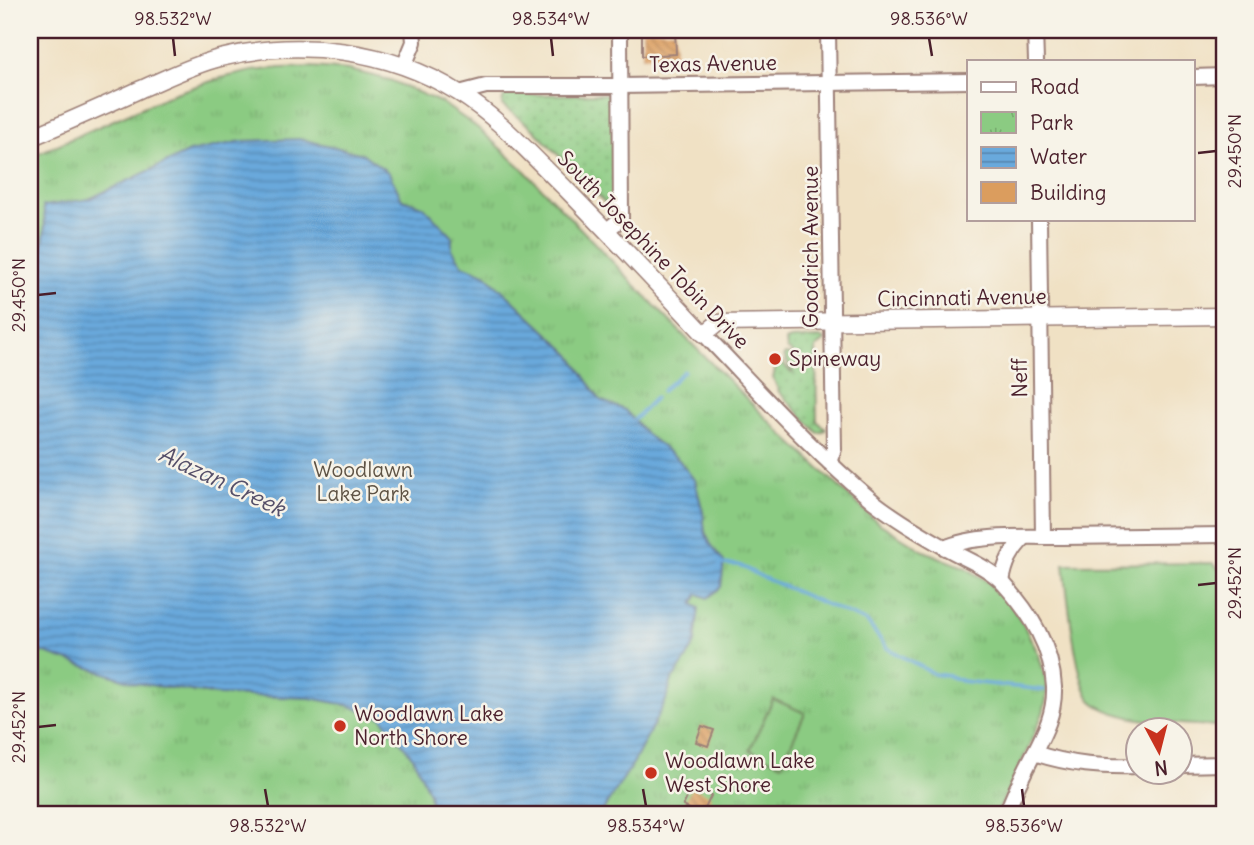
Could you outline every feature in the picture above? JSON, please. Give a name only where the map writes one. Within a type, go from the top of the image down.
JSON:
[{"type":"street","points":[[404,66],[414,42],[414,30]]},
{"type":"street","points":[[607,230],[621,219],[620,30]]},
{"type":"street","name":"Goodrich Avenue","points":[[828,30],[834,449],[829,463]]},
{"type":"street","points":[[1035,30],[1036,60]]},
{"type":"street","name":"South Josephine Tobin Drive","points":[[30,138],[188,69],[219,58],[280,48],[339,51],[404,66],[459,93],[492,117],[607,230],[829,463],[897,518],[984,568],[1002,582],[1031,618],[1043,639],[1051,664],[1054,690],[1052,717],[1006,815]]},
{"type":"street","points":[[1194,77],[1224,76]]},
{"type":"street","name":"Texas Avenue","points":[[459,93],[486,86],[967,81]]},
{"type":"street","name":"Neff","points":[[1039,220],[1043,537]]},
{"type":"street","name":"Cincinnati Avenue","points":[[704,334],[718,323],[1224,316]]},
{"type":"street","points":[[945,548],[970,540],[1224,535]]},
{"type":"street","points":[[1002,582],[1008,557],[1024,538]]},
{"type":"street","points":[[1034,754],[1062,762],[1124,766]]},
{"type":"street","points":[[1194,765],[1224,764]]},
{"type":"green space","name":"Woodlawn Lake Park","points":[[312,67],[349,70],[390,80],[442,103],[478,128],[522,168],[779,431],[877,522],[924,551],[966,568],[1002,593],[1022,622],[1039,655],[1047,685],[1043,713],[998,815],[43,815],[30,810],[30,157],[175,93],[221,78],[252,71]]},
{"type":"green space","points":[[611,94],[614,103],[614,201],[606,204],[532,128],[502,105],[506,95]]},
{"type":"green space","points":[[821,338],[825,340],[816,348],[817,421],[826,429],[818,433],[779,392],[773,378],[777,361],[782,362],[793,373],[784,356],[797,356],[787,349],[786,341]]},
{"type":"green space","points":[[1213,563],[1224,575],[1224,726],[1194,724],[1194,716],[1127,716],[1103,708],[1092,701],[1086,692],[1077,658],[1064,564]]},
{"type":"green space","points":[[773,699],[805,713],[782,764],[750,750]]},
{"type":"water","name":"Alazan Creek","points":[[301,139],[363,154],[389,173],[402,199],[423,206],[452,236],[452,249],[463,265],[485,274],[571,355],[600,400],[625,410],[646,434],[678,459],[695,481],[705,532],[724,562],[721,587],[708,598],[698,594],[693,604],[699,608],[695,643],[672,680],[666,700],[634,762],[600,815],[432,815],[429,793],[414,759],[381,717],[347,705],[310,698],[219,695],[135,683],[30,648],[30,272],[39,257],[43,241],[43,206],[89,199],[189,152],[242,141]]},
{"type":"building","points":[[642,30],[675,30],[676,54],[642,56]]},
{"type":"building","points":[[702,726],[714,730],[708,746],[696,742]]},
{"type":"building","points":[[692,787],[711,796],[702,815],[683,806]]},
{"type":"waterway","points":[[662,391],[684,371]]},
{"type":"waterway","points":[[634,420],[655,398]]},
{"type":"waterway","points":[[719,564],[739,565],[867,622],[887,648],[934,674],[962,681],[1044,690]]},
{"type":"place","name":"Spineway","points":[[775,359]]},
{"type":"place","name":"Woodlawn Lake North Shore","points":[[340,726]]},
{"type":"place","name":"Woodlawn Lake West Shore","points":[[651,773]]}]
